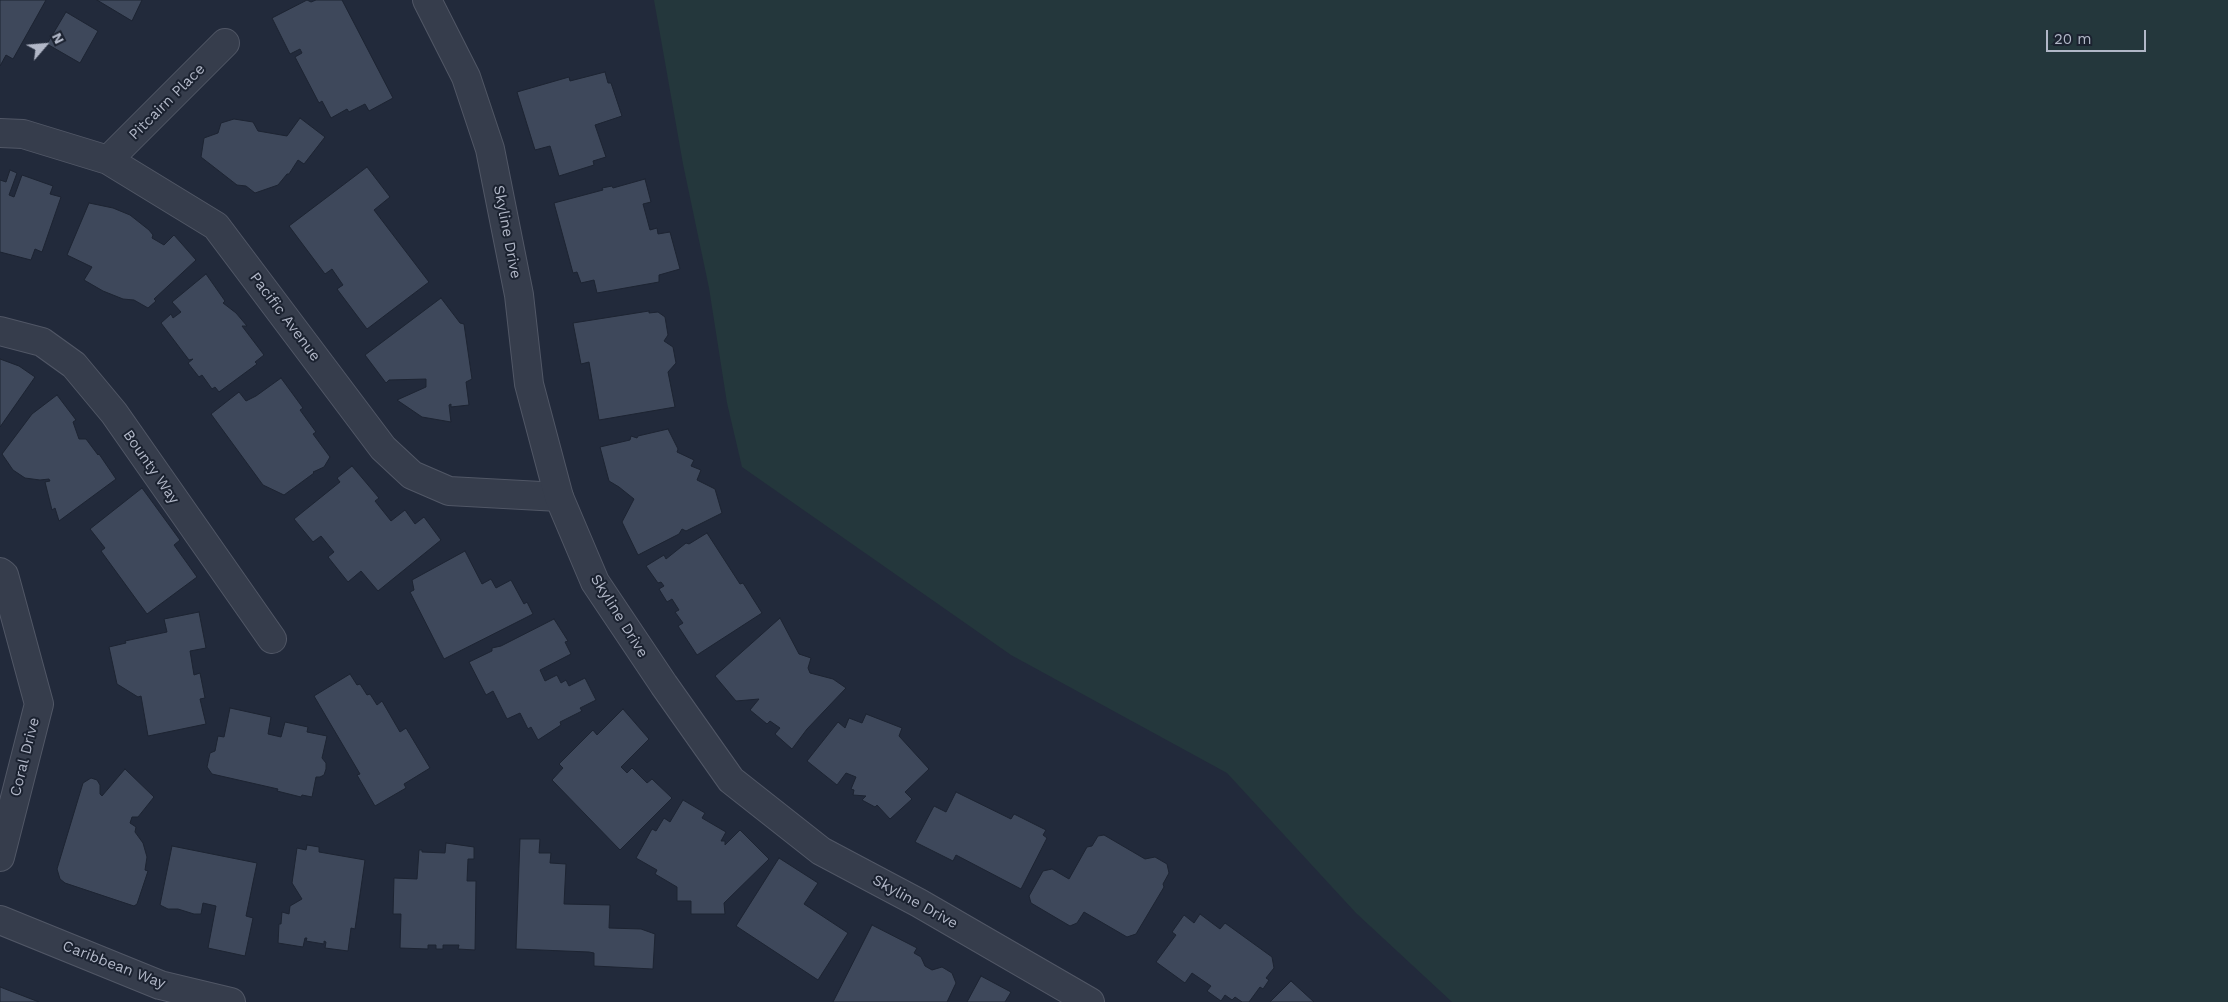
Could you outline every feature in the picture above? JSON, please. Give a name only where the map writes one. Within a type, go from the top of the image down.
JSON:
[{"type":"street","name":"Skyline Drive","points":[[427,0],[466,77],[490,149],[520,295],[530,384],[559,497],[595,582],[664,685],[732,780],[821,851],[919,903],[1090,1002]]},
{"type":"street","name":"Pitcairn Place","points":[[108,160],[226,43]]},
{"type":"street","name":"Pacific Avenue","points":[[0,133],[23,134],[108,160],[216,226],[383,448],[412,475],[449,491],[559,497]]},
{"type":"street","name":"Bounty Way","points":[[0,331],[42,342],[74,365],[114,413],[272,639]]},
{"type":"street","name":"Coral Drive","points":[[0,572],[4,575],[39,704],[0,858]]},
{"type":"street","name":"Caribbean Way","points":[[0,920],[160,985],[231,1002]]},
{"type":"green space","points":[[654,0],[2228,0],[2228,1002],[1452,1002],[1356,913],[1227,773],[1011,655],[742,467],[727,403],[709,288],[683,164]]},
{"type":"building","points":[[0,0],[46,0],[13,59],[6,55],[0,66]]},
{"type":"building","points":[[97,0],[142,0],[132,21]]},
{"type":"building","points":[[307,0],[311,2],[316,0],[342,0],[393,98],[369,111],[365,104],[349,112],[347,109],[331,118],[322,101],[319,103],[295,57],[302,53],[300,49],[290,54],[272,18]]},
{"type":"building","points":[[66,12],[98,31],[80,63],[47,44]]},
{"type":"building","points":[[605,72],[608,83],[611,83],[622,116],[595,125],[606,157],[593,161],[594,165],[559,176],[550,146],[535,150],[517,92],[569,77],[570,81]]},
{"type":"building","points":[[300,118],[325,137],[304,164],[298,160],[289,174],[278,185],[255,193],[246,186],[237,185],[201,157],[204,138],[218,133],[221,123],[234,119],[253,122],[258,131],[287,136]]},
{"type":"building","points":[[367,167],[390,197],[374,210],[429,282],[367,329],[337,289],[343,285],[332,269],[325,274],[289,226]]},
{"type":"building","points":[[10,170],[17,173],[9,195],[14,197],[22,175],[53,186],[50,194],[61,197],[42,252],[35,249],[31,260],[0,252],[0,180],[6,182]]},
{"type":"building","points":[[645,179],[651,202],[643,204],[650,230],[657,228],[658,234],[670,232],[680,269],[659,275],[659,282],[597,293],[594,280],[581,283],[577,272],[573,273],[554,203],[603,190],[602,188],[612,186],[613,188]]},
{"type":"building","points":[[89,203],[113,208],[130,215],[149,230],[153,235],[152,238],[164,245],[174,235],[196,260],[154,299],[156,301],[148,308],[134,300],[123,299],[103,291],[84,280],[92,267],[67,255]]},
{"type":"building","points":[[206,274],[225,301],[223,303],[236,313],[247,326],[242,326],[264,355],[255,362],[257,364],[219,392],[215,387],[212,389],[202,375],[199,377],[188,363],[193,359],[189,360],[161,323],[171,314],[173,318],[181,312],[172,302]]},
{"type":"building","points":[[441,298],[460,323],[464,324],[472,379],[466,382],[469,405],[451,407],[451,404],[449,405],[451,422],[422,417],[397,400],[426,387],[426,379],[389,380],[386,383],[365,355]]},
{"type":"building","points":[[649,311],[649,313],[658,312],[665,317],[668,335],[664,341],[673,347],[676,363],[668,372],[675,407],[599,420],[589,362],[581,364],[573,323]]},
{"type":"building","points":[[0,359],[19,366],[35,377],[0,427]]},
{"type":"building","points":[[281,378],[303,408],[300,410],[316,432],[313,434],[330,457],[324,467],[313,472],[284,495],[263,485],[211,414],[239,392],[246,401]]},
{"type":"building","points":[[57,395],[76,420],[73,422],[79,439],[86,439],[116,479],[59,521],[55,508],[52,510],[45,482],[50,481],[49,479],[25,478],[13,470],[2,454],[32,414]]},
{"type":"building","points":[[668,429],[678,449],[677,452],[694,460],[691,466],[701,470],[697,480],[715,489],[722,513],[686,531],[682,529],[679,534],[638,555],[622,522],[634,499],[609,481],[600,447],[630,440],[631,436],[637,438],[638,436]]},
{"type":"building","points":[[352,466],[379,498],[375,501],[391,521],[405,510],[415,524],[424,517],[441,540],[378,591],[361,571],[348,582],[328,557],[334,552],[321,536],[313,542],[294,519],[340,482],[337,478]]},
{"type":"building","points":[[142,488],[180,540],[174,545],[197,577],[147,614],[101,551],[105,548],[90,529]]},
{"type":"building","points":[[707,533],[740,584],[743,583],[762,613],[697,655],[678,626],[683,623],[675,612],[679,610],[672,599],[667,602],[659,589],[664,586],[661,582],[658,583],[646,566],[664,555],[666,559],[686,543],[689,544]]},
{"type":"building","points":[[465,551],[482,584],[491,579],[496,588],[511,580],[524,604],[527,602],[533,614],[444,659],[410,592],[414,590],[412,580]]},
{"type":"building","points":[[199,612],[206,648],[190,651],[194,675],[200,673],[205,698],[200,699],[206,724],[148,736],[141,696],[138,697],[117,684],[109,647],[126,643],[125,641],[167,632],[164,619]]},
{"type":"building","points":[[780,618],[799,654],[811,658],[808,668],[810,673],[833,679],[846,688],[807,729],[792,749],[775,734],[780,728],[770,721],[767,724],[750,710],[759,699],[736,701],[715,676]]},
{"type":"building","points":[[554,619],[568,641],[565,642],[571,654],[540,670],[545,681],[557,675],[561,683],[566,680],[569,686],[585,678],[596,700],[580,708],[582,711],[560,722],[561,725],[538,740],[531,727],[528,729],[520,713],[507,719],[493,691],[486,695],[469,662],[492,651],[492,648],[501,646]]},
{"type":"building","points":[[350,674],[367,695],[370,694],[377,705],[382,701],[400,732],[406,728],[430,768],[404,784],[406,788],[375,806],[357,775],[360,774],[314,696]]},
{"type":"building","points":[[230,708],[271,717],[268,734],[281,737],[285,722],[308,727],[307,732],[327,736],[322,758],[326,763],[326,769],[324,775],[316,777],[312,797],[302,795],[301,797],[277,791],[278,789],[212,774],[207,767],[210,753],[215,751],[218,736],[224,737]]},
{"type":"building","points":[[623,709],[649,739],[621,767],[627,773],[632,768],[647,783],[652,779],[672,798],[620,850],[552,780],[563,768],[559,764],[593,730],[597,735]]},
{"type":"building","points":[[866,714],[902,728],[899,736],[929,769],[905,792],[912,799],[890,819],[877,805],[875,807],[862,800],[866,796],[853,795],[854,790],[851,789],[856,777],[846,773],[837,785],[807,761],[838,722],[845,728],[849,718],[862,723]]},
{"type":"building","points":[[125,769],[154,797],[138,817],[132,817],[130,823],[136,827],[135,832],[143,843],[147,857],[145,870],[148,871],[137,904],[134,906],[65,883],[60,879],[57,869],[83,783],[91,778],[97,780],[102,796]]},
{"type":"building","points":[[956,792],[1011,819],[1014,814],[1046,830],[1043,835],[1047,838],[1021,889],[956,855],[953,861],[915,842],[934,806],[946,812]]},
{"type":"building","points":[[683,800],[705,813],[702,818],[726,832],[721,841],[725,841],[725,845],[740,830],[769,859],[724,903],[725,914],[691,914],[691,901],[677,901],[677,887],[655,874],[657,870],[636,858],[652,829],[656,831],[664,818],[670,822]]},
{"type":"building","points":[[1104,835],[1145,859],[1155,857],[1167,864],[1169,873],[1163,884],[1164,887],[1136,934],[1127,937],[1084,912],[1077,923],[1070,926],[1031,903],[1029,896],[1043,871],[1052,869],[1069,879],[1087,847],[1092,846],[1098,836]]},
{"type":"building","points":[[520,839],[540,839],[539,853],[551,853],[550,863],[566,864],[564,904],[610,905],[609,928],[641,929],[655,934],[653,969],[594,966],[594,953],[589,952],[516,949]]},
{"type":"building","points":[[446,843],[474,847],[474,859],[468,859],[467,881],[476,881],[475,950],[458,949],[459,945],[443,945],[443,949],[436,949],[436,945],[428,945],[428,949],[400,948],[401,914],[393,914],[394,878],[417,879],[419,850],[422,850],[422,852],[445,853]]},
{"type":"building","points":[[307,845],[319,847],[319,852],[365,860],[355,929],[351,928],[348,951],[325,948],[326,942],[324,941],[324,944],[306,941],[307,938],[305,938],[303,947],[278,943],[282,912],[289,914],[290,906],[302,899],[292,883],[297,848],[306,850]]},
{"type":"building","points":[[172,846],[257,863],[246,916],[253,918],[245,956],[208,948],[216,906],[203,903],[201,914],[194,914],[178,909],[168,909],[160,905]]},
{"type":"building","points":[[779,858],[818,883],[804,904],[848,933],[818,980],[736,926]]},
{"type":"building","points":[[1200,914],[1220,929],[1225,923],[1272,957],[1274,968],[1266,978],[1269,980],[1263,989],[1260,987],[1249,1002],[1242,1002],[1235,997],[1232,1000],[1225,995],[1221,1001],[1207,991],[1211,986],[1192,973],[1185,983],[1156,962],[1176,935],[1172,932],[1184,915],[1194,923]]},
{"type":"building","points":[[872,925],[917,948],[914,953],[921,957],[925,966],[932,970],[942,967],[952,973],[956,983],[947,1002],[833,1002]]},
{"type":"building","points":[[981,976],[1011,992],[1005,1002],[967,1002]]},
{"type":"building","points":[[1291,981],[1314,1002],[1270,1002]]},
{"type":"building","points":[[0,987],[39,1002],[0,1002]]}]
